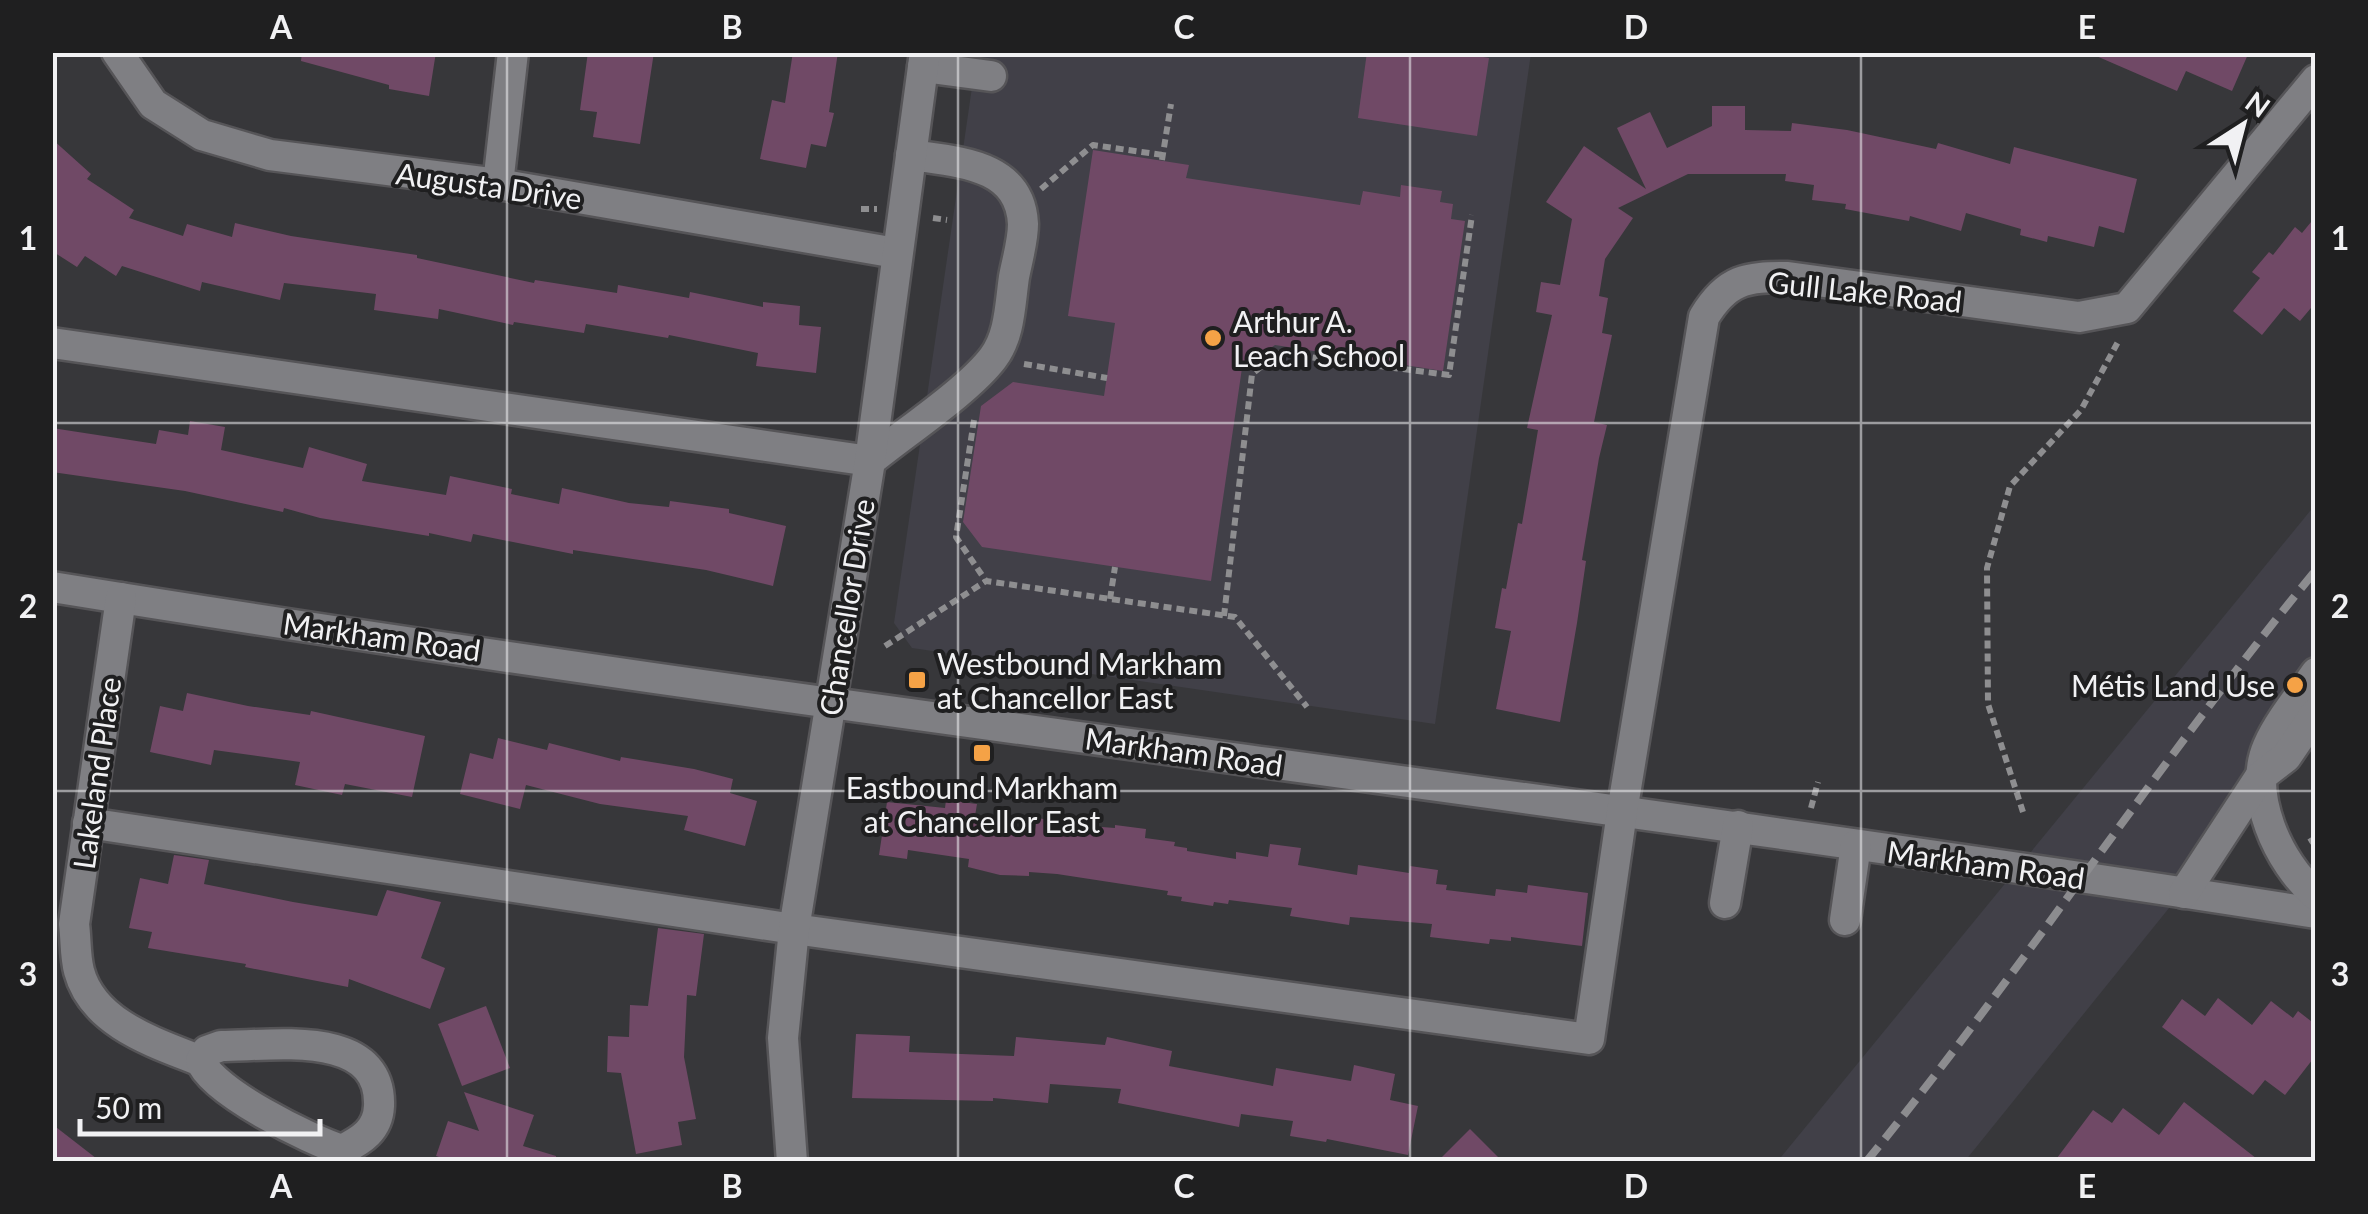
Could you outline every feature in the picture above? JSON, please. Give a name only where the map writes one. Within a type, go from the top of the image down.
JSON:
[{"type":"street","name":"Augusta Drive","points":[[117,52],[152,104],[202,135],[270,155],[498,184],[896,253]]},
{"type":"street","points":[[498,184],[513,52]]},
{"type":"street","points":[[924,60],[991,76]]},
{"type":"street","name":"Chancellor Drive","points":[[792,1162],[783,1038],[794,929],[870,461],[924,60]]},
{"type":"street","name":"Gull Lake Road","points":[[794,929],[1589,1039],[1622,812],[1704,317],[1716,296],[1736,282],[1788,277],[2079,318],[2127,308],[2316,80]]},
{"type":"street","points":[[52,342],[870,461],[995,356],[1005,334],[1023,224],[1015,197],[997,176],[979,166],[911,155]]},
{"type":"street","name":"Markham Road","points":[[52,586],[830,703],[1738,826],[2316,913]]},
{"type":"street","name":"Lakeland Place","points":[[121,598],[74,924],[79,972],[100,1010],[147,1040],[201,1061]]},
{"type":"street","points":[[2184,893],[2260,777],[2268,746],[2316,673]]},
{"type":"street","points":[[2260,777],[2286,757],[2316,714]]},
{"type":"street","points":[[2260,777],[2272,827],[2290,869],[2316,894]]},
{"type":"street","points":[[88,823],[794,929]]},
{"type":"street","points":[[1725,903],[1738,826]]},
{"type":"street","points":[[1845,920],[1856,846]]},
{"type":"street","name":"Lakeland Place","points":[[221,1046],[334,1047],[368,1066],[380,1091],[379,1117],[365,1139],[342,1150],[328,1146],[234,1094],[204,1071],[201,1061],[206,1051],[221,1046]]},
{"type":"path","points":[[1032,196],[1093,145],[1163,158],[1170,104]]},
{"type":"path","points":[[1224,616],[1252,374],[1278,352],[1450,375],[1472,215]]},
{"type":"path","points":[[927,217],[947,220]]},
{"type":"path","points":[[2024,812],[1988,704],[1986,568],[2010,486],[2081,410],[2124,329]]},
{"type":"path","points":[[1260,356],[1266,363]]},
{"type":"path","points":[[1018,364],[1107,378]]},
{"type":"path","points":[[976,412],[956,537],[986,581]]},
{"type":"path","points":[[1110,599],[1115,567]]},
{"type":"path","points":[[884,646],[986,581],[1235,618],[1306,707]]},
{"type":"path","points":[[2314,839],[2316,781]]},
{"type":"path","points":[[1800,810],[1814,808],[1818,782]]},
{"type":"shaded area","name":"Arthur A. Leach School","points":[[977,53],[1531,53],[1435,724],[912,648],[894,623]]},
{"type":"shaded area","points":[[2315,505],[2315,727],[1965,1161],[1777,1162]]},
{"type":"building","points":[[302,52],[436,52],[429,96],[389,89],[389,85],[301,61]]},
{"type":"building","points":[[588,52],[654,52],[640,144],[593,137],[597,112],[580,110]]},
{"type":"building","points":[[793,52],[838,52],[829,112],[834,113],[826,147],[811,144],[806,168],[760,159],[772,100],[785,103]]},
{"type":"building","points":[[1367,52],[1455,52],[1489,58],[1477,136],[1358,118]]},
{"type":"building","points":[[2087,52],[2249,52],[2232,91],[2186,71],[2177,91]]},
{"type":"building","points":[[1712,106],[1745,106],[1745,130],[1791,131],[1792,123],[1847,130],[1936,149],[1938,143],[2010,164],[2014,147],[2137,179],[2124,233],[2099,226],[2094,247],[2048,236],[2047,242],[2020,235],[2021,229],[1966,213],[1961,231],[1910,216],[1909,221],[1845,209],[1846,204],[1812,200],[1814,185],[1785,181],[1786,174],[1688,174],[1618,208],[1633,218],[1605,259],[1599,296],[1608,298],[1602,333],[1612,335],[1594,422],[1607,425],[1582,560],[1586,561],[1560,722],[1496,709],[1511,631],[1495,628],[1518,523],[1522,524],[1538,430],[1527,428],[1552,315],[1536,312],[1541,282],[1560,285],[1572,219],[1546,202],[1584,146],[1646,189],[1617,128],[1650,112],[1667,148],[1712,126]]},
{"type":"building","points":[[52,139],[91,174],[87,179],[134,210],[129,218],[183,236],[187,224],[232,237],[235,223],[291,236],[417,255],[534,283],[535,280],[617,293],[618,285],[689,298],[690,292],[763,307],[763,302],[800,306],[799,325],[821,327],[816,373],[756,366],[758,353],[669,335],[668,338],[586,324],[584,333],[514,322],[513,325],[439,309],[438,319],[374,310],[376,294],[284,283],[280,300],[202,282],[200,291],[122,266],[116,276],[85,256],[77,267],[52,251]]},
{"type":"building","points":[[1093,150],[1189,165],[1186,178],[1360,205],[1363,191],[1400,197],[1401,185],[1442,191],[1440,202],[1453,204],[1451,219],[1465,221],[1443,371],[1275,345],[1242,368],[1211,581],[982,547],[963,522],[981,406],[1013,382],[1104,396],[1115,323],[1068,316]]},
{"type":"building","points":[[2316,216],[2316,302],[2300,321],[2284,308],[2262,335],[2233,311],[2260,278],[2252,272],[2269,252],[2273,255],[2295,227],[2302,233]]},
{"type":"building","points":[[190,421],[225,427],[221,450],[303,468],[309,447],[367,464],[362,481],[446,495],[450,476],[559,504],[562,488],[629,503],[669,507],[670,501],[729,509],[729,513],[786,526],[773,586],[706,570],[573,550],[573,554],[473,534],[471,542],[429,536],[185,491],[52,472],[52,428],[156,444],[159,430],[188,435]]},
{"type":"building","points":[[187,693],[310,715],[311,711],[425,736],[412,797],[345,784],[342,795],[295,785],[300,762],[214,750],[211,765],[150,752],[160,706],[183,711]]},
{"type":"building","points":[[498,738],[547,750],[549,743],[620,761],[621,757],[733,779],[730,793],[757,801],[745,846],[684,830],[688,816],[600,804],[526,785],[520,809],[460,794],[470,753],[493,759]]},
{"type":"building","points":[[946,800],[977,804],[975,816],[989,818],[988,824],[1035,830],[1037,818],[1146,829],[1145,838],[1175,842],[1174,846],[1187,851],[1236,859],[1236,852],[1268,857],[1270,844],[1301,848],[1298,865],[1357,875],[1358,865],[1409,873],[1410,866],[1438,870],[1436,884],[1447,885],[1446,890],[1495,896],[1496,889],[1527,893],[1528,885],[1588,893],[1582,946],[1511,937],[1511,941],[1490,939],[1489,944],[1430,937],[1432,924],[1350,917],[1349,925],[1290,916],[1292,908],[1229,900],[1228,904],[1214,902],[1213,906],[1181,901],[1182,897],[1167,895],[1168,891],[1057,874],[1000,875],[968,867],[969,859],[908,850],[907,859],[879,855],[887,802],[945,808]]},
{"type":"building","points":[[174,855],[209,860],[204,884],[293,902],[377,916],[387,890],[441,902],[421,958],[445,968],[430,1009],[349,979],[348,987],[245,967],[246,964],[148,948],[152,932],[129,928],[140,878],[168,884]]},
{"type":"building","points":[[658,928],[704,934],[696,996],[687,995],[684,1057],[696,1119],[678,1122],[682,1145],[636,1154],[621,1073],[607,1072],[608,1036],[629,1037],[630,1005],[648,1006]]},
{"type":"building","points":[[2218,998],[2252,1025],[2271,1001],[2293,1018],[2298,1011],[2316,1025],[2316,1055],[2285,1095],[2265,1080],[2253,1095],[2162,1027],[2182,999],[2205,1016]]},
{"type":"building","points":[[486,1006],[510,1068],[462,1086],[438,1024]]},
{"type":"building","points":[[856,1034],[910,1036],[909,1052],[1014,1056],[1016,1037],[1105,1045],[1107,1037],[1172,1051],[1169,1066],[1273,1086],[1276,1068],[1351,1081],[1354,1065],[1395,1074],[1390,1100],[1418,1106],[1408,1155],[1290,1136],[1293,1121],[1241,1114],[1239,1127],[1118,1103],[1121,1089],[1050,1084],[1048,1103],[993,1098],[852,1098]]},
{"type":"building","points":[[464,1092],[534,1115],[523,1146],[556,1156],[556,1162],[454,1162],[436,1156],[448,1121],[479,1131]]},
{"type":"building","points":[[2184,1102],[2261,1162],[2054,1162],[2093,1110],[2112,1123],[2123,1108],[2159,1135]]},
{"type":"building","points":[[52,1124],[101,1162],[52,1162]]},
{"type":"building","points":[[1470,1129],[1503,1162],[1437,1162]]},
{"type":"railway","points":[[1866,1162],[1980,1016],[2201,716],[2316,570]]},
{"type":"place","name":"Arthur A. Leach School","points":[[1213,338]]},
{"type":"place","name":"Westbound Markham at Chancellor East","points":[[917,680]]},
{"type":"place","name":"Métis Land Use","points":[[2295,685]]},
{"type":"place","name":"Eastbound Markham at Chancellor East","points":[[982,753]]}]
